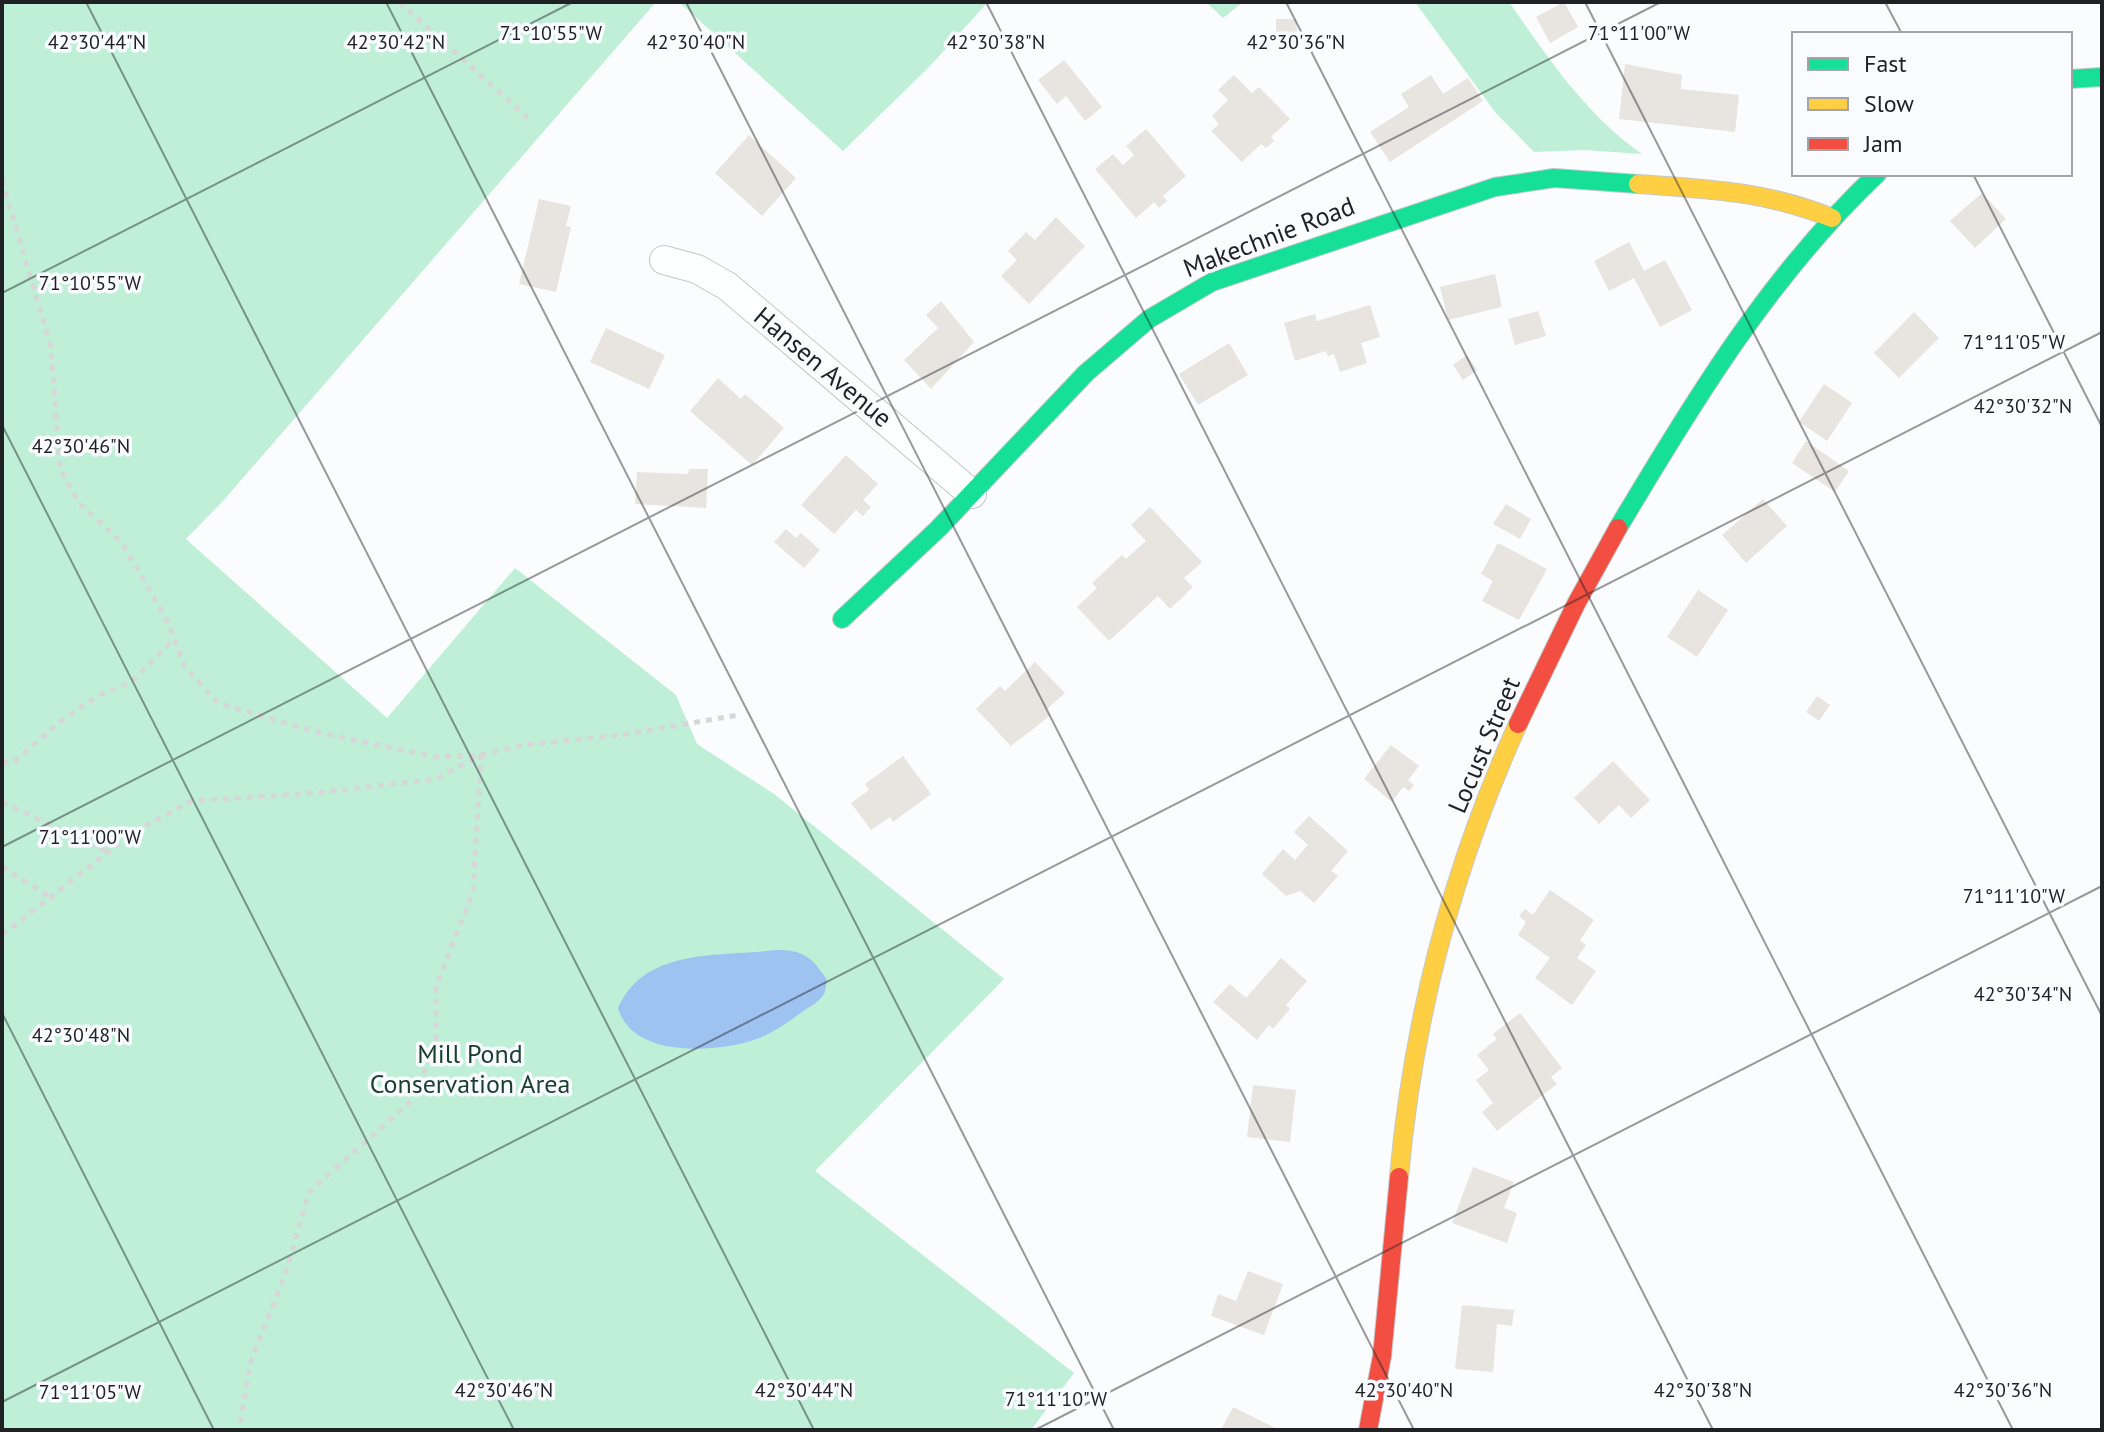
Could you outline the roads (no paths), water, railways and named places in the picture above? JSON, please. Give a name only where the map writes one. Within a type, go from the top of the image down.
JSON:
[{"type":"street","points":[[2072,79],[2102,77]]},
{"type":"street","name":"Locust Street","points":[[1368,1430],[1385,1328],[1407,1098],[1417,1038],[1439,934],[1481,813],[1553,651],[1637,496],[1736,341],[1787,271],[1832,218],[1875,176]]},
{"type":"street","name":"Makechnie Road","points":[[842,619],[972,494],[1086,373],[1167,307],[1242,269],[1495,187],[1554,178],[1734,190],[1791,201],[1832,218]]},
{"type":"street","name":"Hansen Avenue","points":[[664,260],[697,269],[727,286],[972,494]]},
{"type":"water","points":[[794,951],[812,960],[827,980],[825,992],[785,1024],[754,1040],[698,1049],[657,1044],[640,1036],[626,1024],[618,1008],[630,988],[646,974],[665,965],[708,955]]},
{"type":"park label","name":"Mill Pond Conservation Area","points":[[470,1069]]}]
